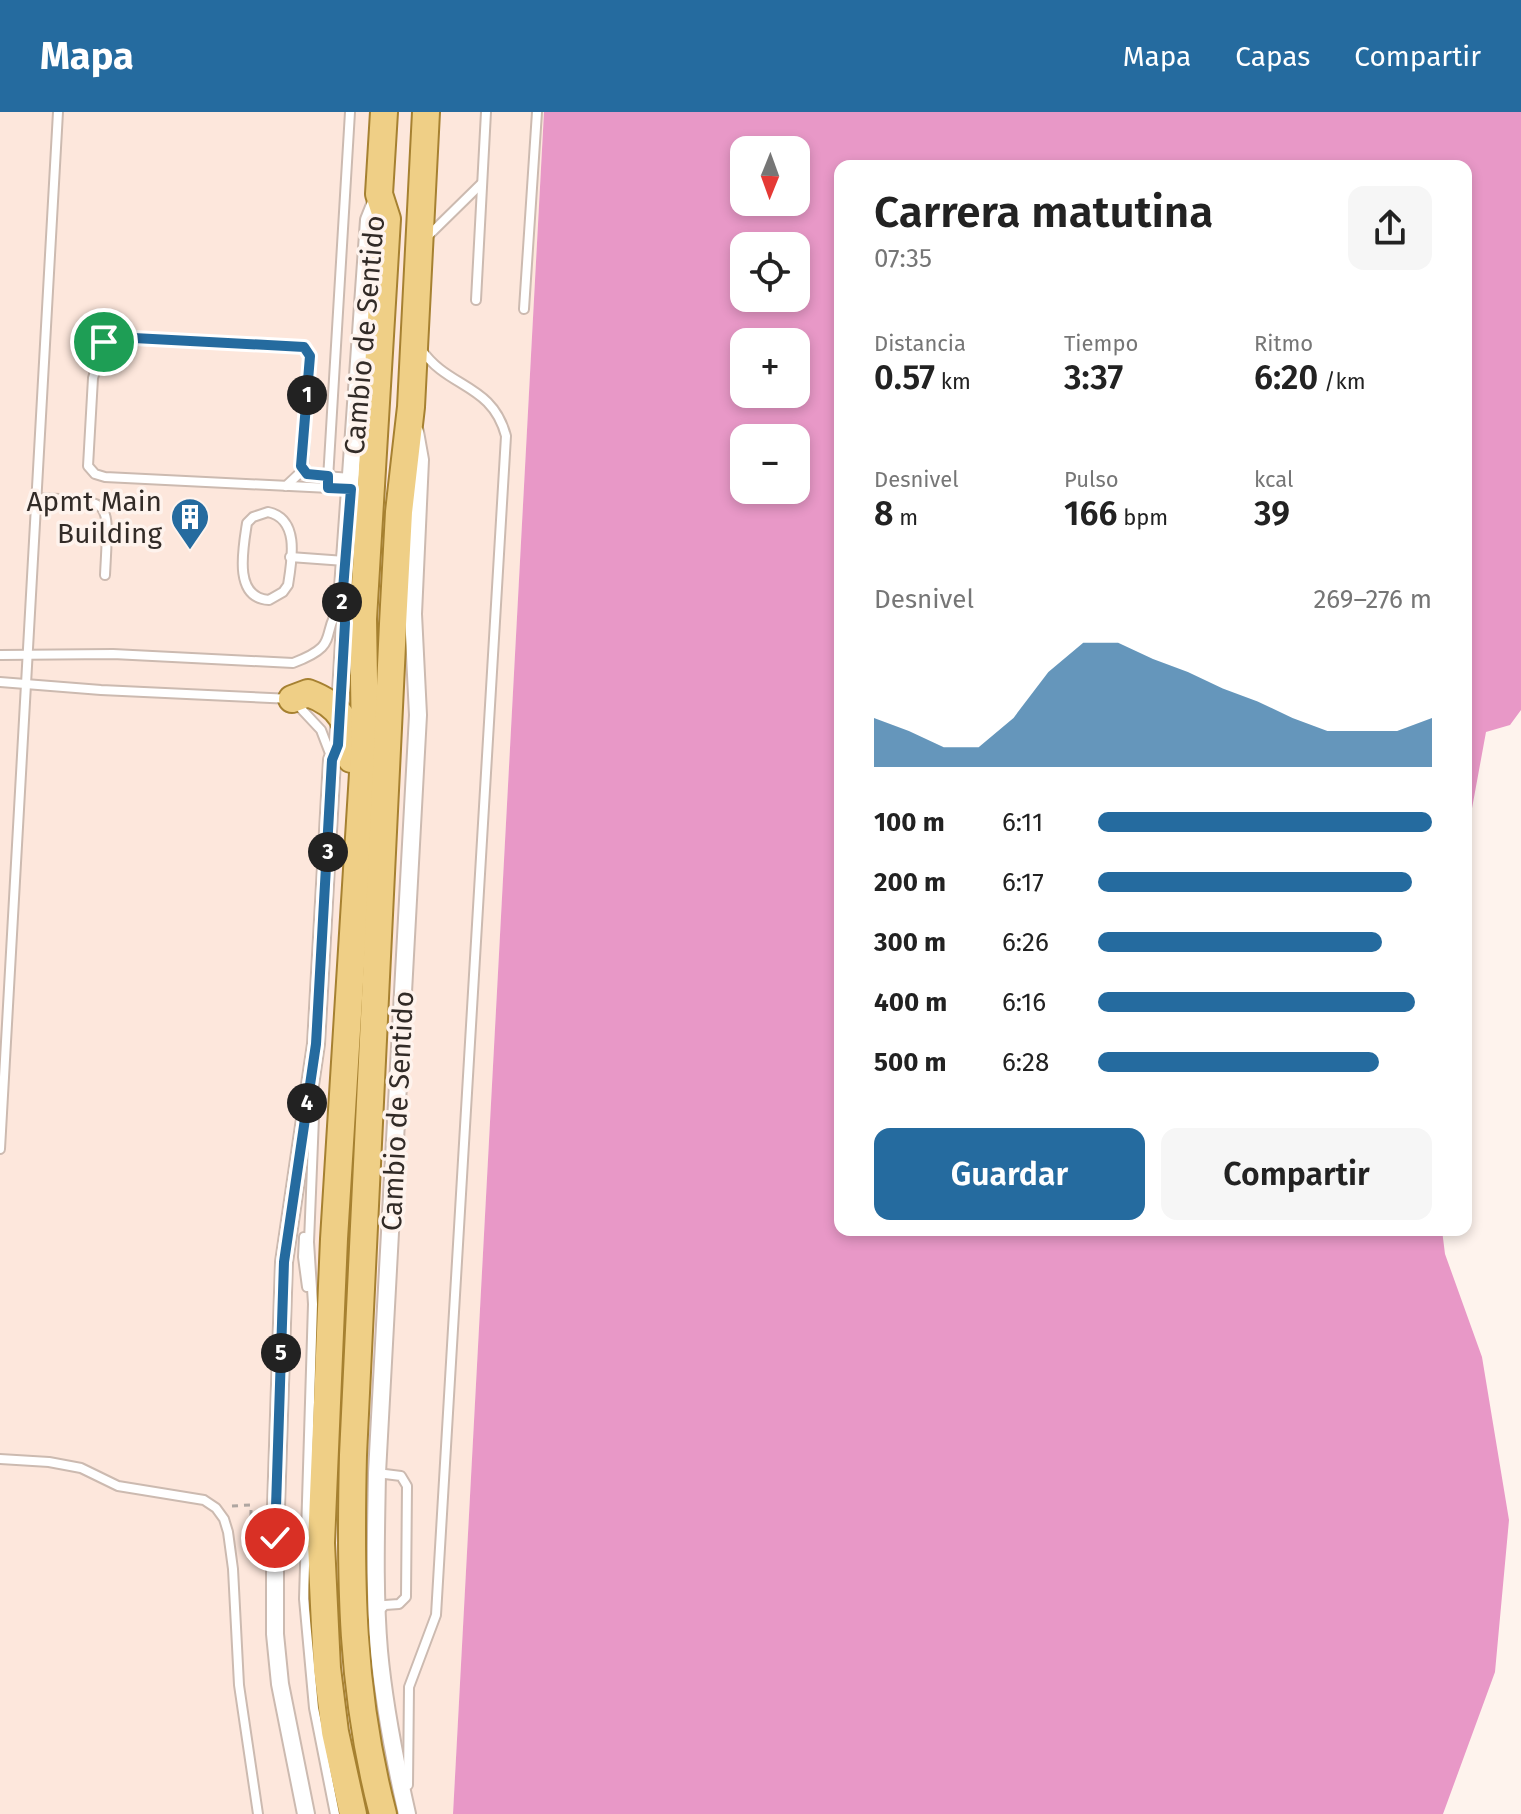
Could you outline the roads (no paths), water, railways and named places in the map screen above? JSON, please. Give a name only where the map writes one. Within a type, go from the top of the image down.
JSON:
[{"type":"main road","points":[[353,1814],[335,1732],[322,1606],[323,1450],[365,741],[363,619],[387,219],[379,194],[384,112]]},
{"type":"main road","points":[[383,1814],[371,1770],[354,1645],[351,1583],[353,1455],[399,512],[411,407],[426,112]]},
{"type":"main road","points":[[292,699],[308,693],[321,698],[340,714],[348,727],[351,741],[345,861],[354,909]]},
{"type":"street","name":"Cambio de Sentido","points":[[306,1814],[280,1684],[275,1634],[284,1262],[316,1044],[332,760],[338,745],[340,714],[345,623],[342,602],[369,220],[379,194]]},
{"type":"street","name":"Cambio de Sentido","points":[[408,1814],[396,1766],[379,1653],[375,1571],[377,1473],[418,715],[413,614],[420,460],[411,407]]},
{"type":"lane","points":[[0,1149],[58,112]]},
{"type":"lane","points":[[328,488],[350,112]]},
{"type":"lane","points":[[476,300],[486,112]]},
{"type":"lane","points":[[524,309],[537,112]]},
{"type":"lane","points":[[419,244],[482,184]]},
{"type":"lane","points":[[408,1814],[406,1760],[409,1687],[436,1615],[506,436],[502,420],[493,405],[431,363],[421,350],[415,317]]},
{"type":"lane","points":[[286,486],[303,470],[310,356],[304,347],[115,337],[104,342],[93,378],[88,466],[95,474],[105,477],[286,486],[328,488],[352,484]]},
{"type":"lane","points":[[303,470],[311,475],[328,476],[352,484]]},
{"type":"lane","points":[[35,498],[93,501],[104,509],[108,521],[105,575]]},
{"type":"lane","points":[[268,512],[283,518],[291,532],[290,557],[289,578],[283,592],[269,600],[254,596],[248,591],[243,576],[247,523],[253,517],[268,512]]},
{"type":"lane","points":[[290,557],[345,561]]},
{"type":"lane","points":[[0,655],[113,654],[293,663],[322,649],[330,632],[332,616],[342,602]]},
{"type":"lane","points":[[0,682],[292,699],[321,730],[332,760]]},
{"type":"lane","points":[[316,1044],[309,1242],[313,1304],[304,1599],[314,1708],[335,1814]]},
{"type":"lane","points":[[0,1459],[49,1462],[81,1468],[118,1486],[204,1500],[216,1508],[224,1519],[233,1569],[239,1685],[258,1814]]},
{"type":"lane","points":[[377,1473],[401,1476],[407,1486],[406,1597],[399,1604],[382,1607],[377,1617]]},
{"type":"place","name":"Apmt Main Building","points":[[190,551]]}]
